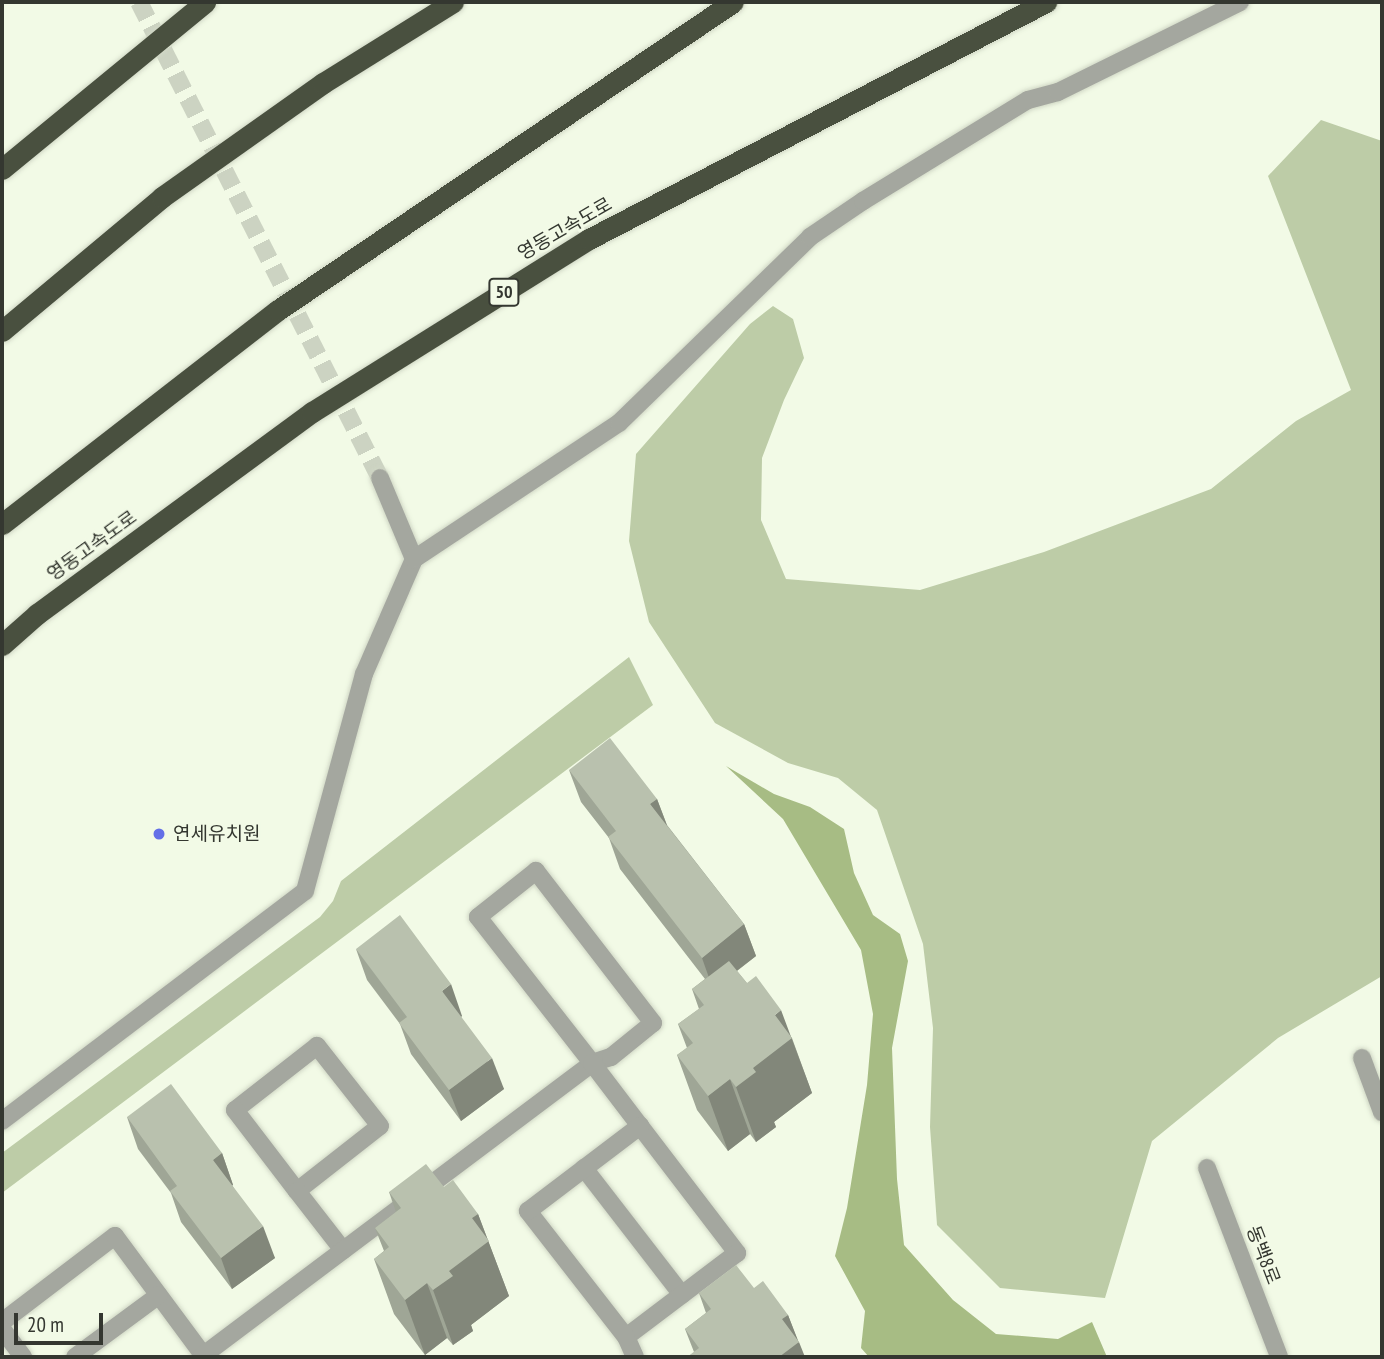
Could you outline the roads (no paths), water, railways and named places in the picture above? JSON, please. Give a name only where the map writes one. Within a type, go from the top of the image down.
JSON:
[{"type":"highway","points":[[2,169],[205,2]]},
{"type":"highway","points":[[2,331],[162,198],[323,83],[453,2]]},
{"type":"highway","points":[[2,524],[278,310],[733,2]]},
{"type":"highway","name":"영동고속도로","points":[[2,645],[37,614],[312,412],[589,239],[1046,2]]},
{"type":"street","points":[[2,1121],[305,891],[364,674],[414,559],[619,423],[810,237],[863,201],[1028,100],[1058,92],[1240,2]]},
{"type":"street","points":[[380,478],[414,559]]},
{"type":"street","points":[[2,1322],[115,1236],[202,1356],[592,1063],[611,1057],[653,1023],[536,871],[478,917],[592,1063],[737,1253],[626,1337]]},
{"type":"street","points":[[297,1191],[380,1126],[317,1046],[234,1110],[297,1191],[343,1250]]},
{"type":"street","points":[[1362,1058],[1382,1112]]},
{"type":"street","points":[[635,1357],[626,1337],[528,1211],[640,1126]]},
{"type":"street","points":[[584,1168],[682,1295]]},
{"type":"street","name":"동백8로","points":[[1207,1168],[1279,1357]]},
{"type":"street","points":[[75,1357],[159,1295]]},
{"type":"street","points":[[2,1329],[23,1357]]},
{"type":"tunnel","points":[[139,2],[380,478]]},
{"type":"place","name":"연세유치원","points":[[159,834]]}]
